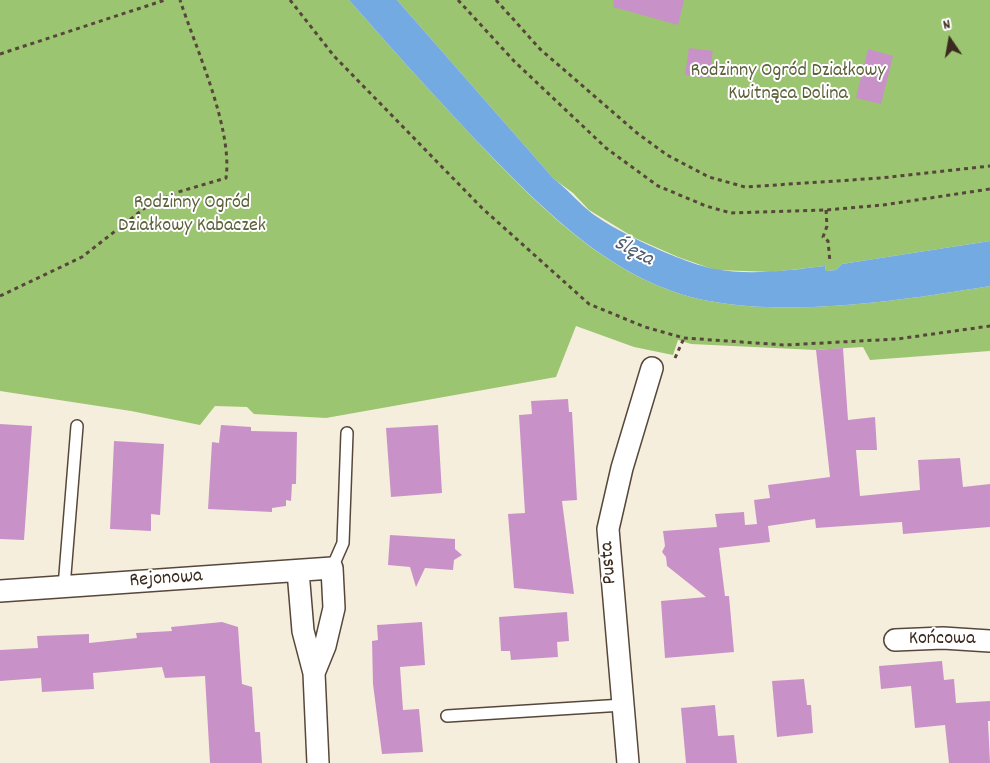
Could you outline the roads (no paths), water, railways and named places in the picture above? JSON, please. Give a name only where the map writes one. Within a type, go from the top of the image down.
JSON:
[{"type":"street","name":"Pusta","points":[[628,763],[608,529],[622,468],[652,368]]},
{"type":"street","name":"Rejonowa","points":[[0,591],[332,568]]},
{"type":"street","points":[[314,673],[325,646],[334,608],[332,568]]},
{"type":"street","points":[[298,571],[303,631],[314,673],[318,763]]},
{"type":"street","name":"Końcowa","points":[[895,640],[959,638],[990,640]]},
{"type":"lane","points":[[64,587],[77,426]]},
{"type":"lane","points":[[332,568],[343,543],[347,432]]},
{"type":"lane","points":[[447,716],[623,705]]},
{"type":"water","name":"Ślęza","points":[[349,0],[397,0],[554,179],[599,218],[649,245],[702,266],[729,271],[756,272],[825,266],[826,271],[836,270],[842,264],[990,241],[990,286],[886,301],[813,307],[742,306],[709,301],[673,292],[640,277],[608,259],[550,213],[456,119]]},
{"type":"park label","name":"Rodzinny Ogród Działkowy Kwitnąca Dolina","points":[[788,84]]},
{"type":"park label","name":"Rodzinny Ogród Działkowy Kabaczek","points":[[192,216]]}]
